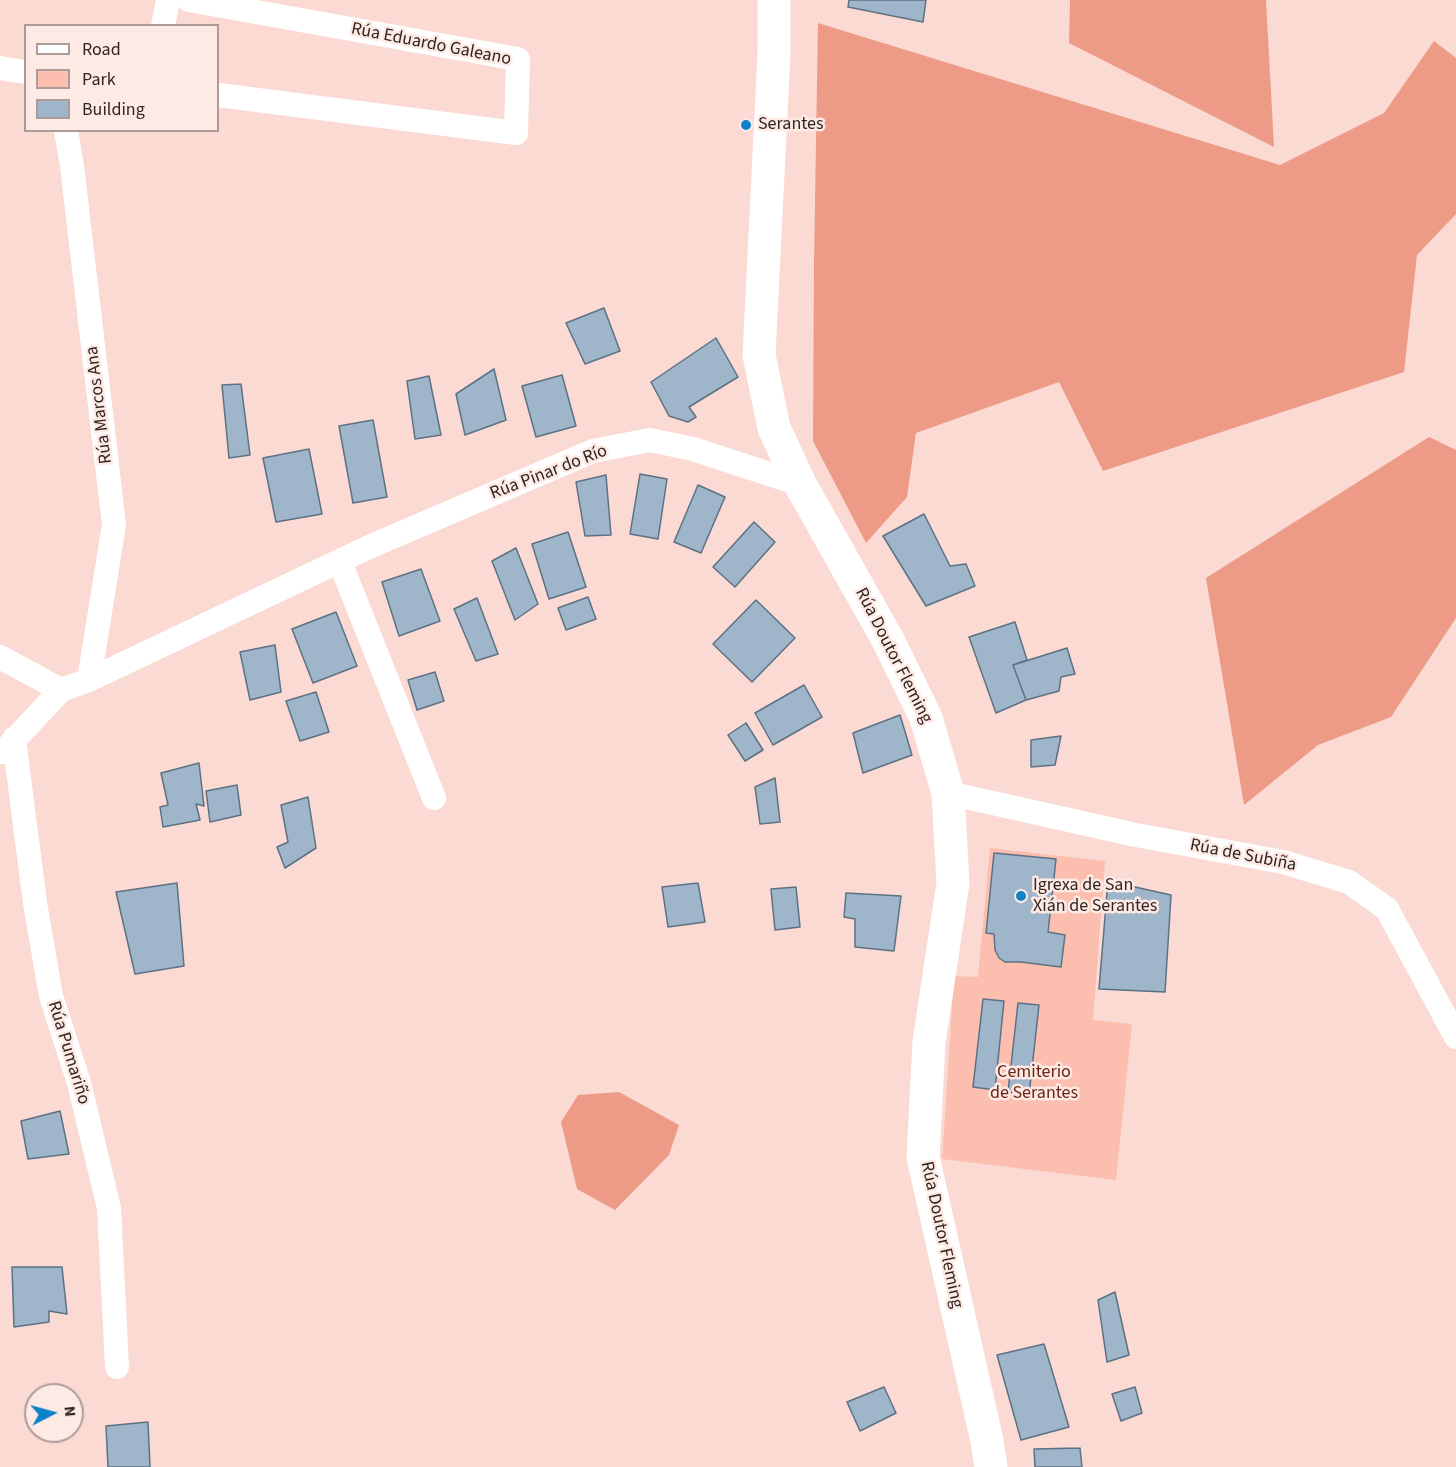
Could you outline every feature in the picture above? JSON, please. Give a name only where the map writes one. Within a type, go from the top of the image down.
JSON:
[{"type":"main road","name":"Rúa Doutor Fleming","points":[[774,0],[774,54],[759,355],[774,428],[800,484],[888,640],[926,718],[948,793],[953,883],[929,1042],[923,1157],[991,1467]]},
{"type":"street","points":[[163,24],[168,0]]},
{"type":"street","name":"Rúa Eduardo Galeano","points":[[189,0],[518,58],[516,133],[219,95]]},
{"type":"street","points":[[0,68],[24,72]]},
{"type":"street","name":"Rúa Marcos Ana","points":[[66,132],[114,525],[89,680]]},
{"type":"street","name":"Rúa Pinar do Río","points":[[61,690],[89,680],[369,547],[593,451],[650,440],[693,448],[800,484]]},
{"type":"street","points":[[340,562],[434,798]]},
{"type":"street","points":[[0,657],[61,690],[7,747]]},
{"type":"street","name":"Rúa Pumariño","points":[[7,747],[51,996],[80,1083],[109,1208],[117,1367]]},
{"type":"street","name":"Rúa de Subiña","points":[[948,793],[1136,836],[1283,862],[1349,882],[1387,909],[1456,1037]]},
{"type":"green space","name":"Cemiterio de Serantes","points":[[990,848],[1105,861],[1093,1020],[1132,1024],[1116,1180],[942,1159],[954,976],[978,977]]},
{"type":"shaded area","points":[[1070,0],[1266,0],[1274,147],[1069,43]]},
{"type":"shaded area","points":[[818,23],[1280,165],[1384,113],[1434,41],[1456,58],[1456,214],[1417,255],[1404,372],[1103,471],[1059,382],[916,433],[907,497],[866,543],[813,441]]},
{"type":"shaded area","points":[[1429,437],[1456,450],[1456,618],[1391,717],[1318,745],[1244,805],[1206,578]]},
{"type":"shaded area","points":[[619,1092],[679,1125],[669,1155],[615,1210],[577,1189],[561,1122],[578,1095]]},
{"type":"building","points":[[849,0],[926,0],[923,22],[848,7]]},
{"type":"building","points":[[604,308],[620,351],[585,364],[566,323]]},
{"type":"building","points":[[716,338],[738,377],[689,407],[696,417],[688,422],[669,416],[651,382]]},
{"type":"building","points":[[494,369],[506,420],[465,435],[456,394]]},
{"type":"building","points":[[562,375],[576,426],[536,437],[522,386]]},
{"type":"building","points":[[429,376],[441,435],[415,439],[407,381]]},
{"type":"building","points":[[241,384],[250,455],[229,458],[222,385]]},
{"type":"building","points":[[373,420],[387,497],[353,503],[339,426]]},
{"type":"building","points":[[309,449],[322,514],[276,522],[263,458]]},
{"type":"building","points":[[640,474],[667,479],[658,539],[630,534]]},
{"type":"building","points":[[606,475],[611,535],[585,536],[576,482]]},
{"type":"building","points":[[698,485],[725,497],[701,553],[674,542]]},
{"type":"building","points":[[924,514],[950,566],[966,564],[975,586],[926,606],[883,536]]},
{"type":"building","points":[[754,522],[775,542],[735,587],[713,567]]},
{"type":"building","points":[[568,532],[586,587],[549,599],[532,544]]},
{"type":"building","points":[[516,548],[538,604],[515,620],[492,561]]},
{"type":"building","points":[[421,569],[440,621],[399,636],[382,582]]},
{"type":"building","points":[[588,597],[596,619],[566,630],[558,608]]},
{"type":"building","points":[[477,598],[498,654],[476,661],[454,609]]},
{"type":"building","points":[[756,600],[795,638],[752,682],[713,644]]},
{"type":"building","points":[[336,612],[357,666],[313,683],[292,629]]},
{"type":"building","points":[[1015,622],[1027,660],[1013,665],[1026,700],[996,713],[969,637]]},
{"type":"building","points":[[275,645],[281,692],[250,700],[240,652]]},
{"type":"building","points":[[1067,648],[1075,674],[1061,677],[1059,691],[1026,700],[1013,665]]},
{"type":"building","points":[[435,672],[444,701],[417,710],[408,680]]},
{"type":"building","points":[[804,685],[822,717],[773,745],[755,713]]},
{"type":"building","points":[[316,692],[329,732],[300,741],[286,701]]},
{"type":"building","points":[[900,715],[912,755],[863,773],[853,733]]},
{"type":"building","points":[[746,723],[763,750],[745,761],[728,735]]},
{"type":"building","points":[[1061,736],[1055,765],[1031,767],[1031,740]]},
{"type":"building","points":[[199,763],[204,806],[196,804],[200,820],[163,827],[160,807],[168,805],[161,773]]},
{"type":"building","points":[[775,778],[780,822],[760,824],[755,787]]},
{"type":"building","points":[[237,785],[241,815],[210,822],[206,791]]},
{"type":"building","points":[[308,797],[316,848],[285,868],[277,847],[288,842],[281,805]]},
{"type":"building","name":"Igrexa de San Xián de Serantes","points":[[994,853],[1056,859],[1048,932],[1065,935],[1061,967],[1005,962],[999,958],[995,950],[994,934],[986,933]]},
{"type":"building","points":[[1108,881],[1171,895],[1165,992],[1099,989]]},
{"type":"building","points":[[177,883],[184,966],[135,974],[116,892]]},
{"type":"building","points":[[698,883],[705,922],[668,927],[662,887]]},
{"type":"building","points":[[796,887],[800,927],[775,930],[771,889]]},
{"type":"building","points":[[846,893],[901,896],[894,951],[855,947],[855,919],[844,917]]},
{"type":"building","points":[[983,999],[1004,1001],[995,1090],[973,1087]]},
{"type":"building","points":[[1018,1003],[1039,1005],[1029,1095],[1008,1092]]},
{"type":"building","points":[[60,1111],[69,1154],[28,1159],[21,1121]]},
{"type":"building","points":[[12,1267],[62,1267],[67,1314],[49,1311],[49,1322],[14,1327]]},
{"type":"building","points":[[1115,1292],[1129,1355],[1107,1362],[1098,1300]]},
{"type":"building","points":[[1044,1344],[1069,1427],[1021,1440],[997,1355]]},
{"type":"building","points":[[884,1387],[896,1413],[860,1431],[847,1402]]},
{"type":"building","points":[[1135,1387],[1142,1413],[1121,1421],[1112,1394]]},
{"type":"building","points":[[148,1422],[150,1467],[108,1467],[106,1426]]},
{"type":"building","points":[[1080,1448],[1082,1467],[1035,1467],[1034,1449]]},
{"type":"place","name":"Serantes","points":[[746,125]]},
{"type":"place","name":"Igrexa de San Xián de Serantes","points":[[1021,896]]}]
